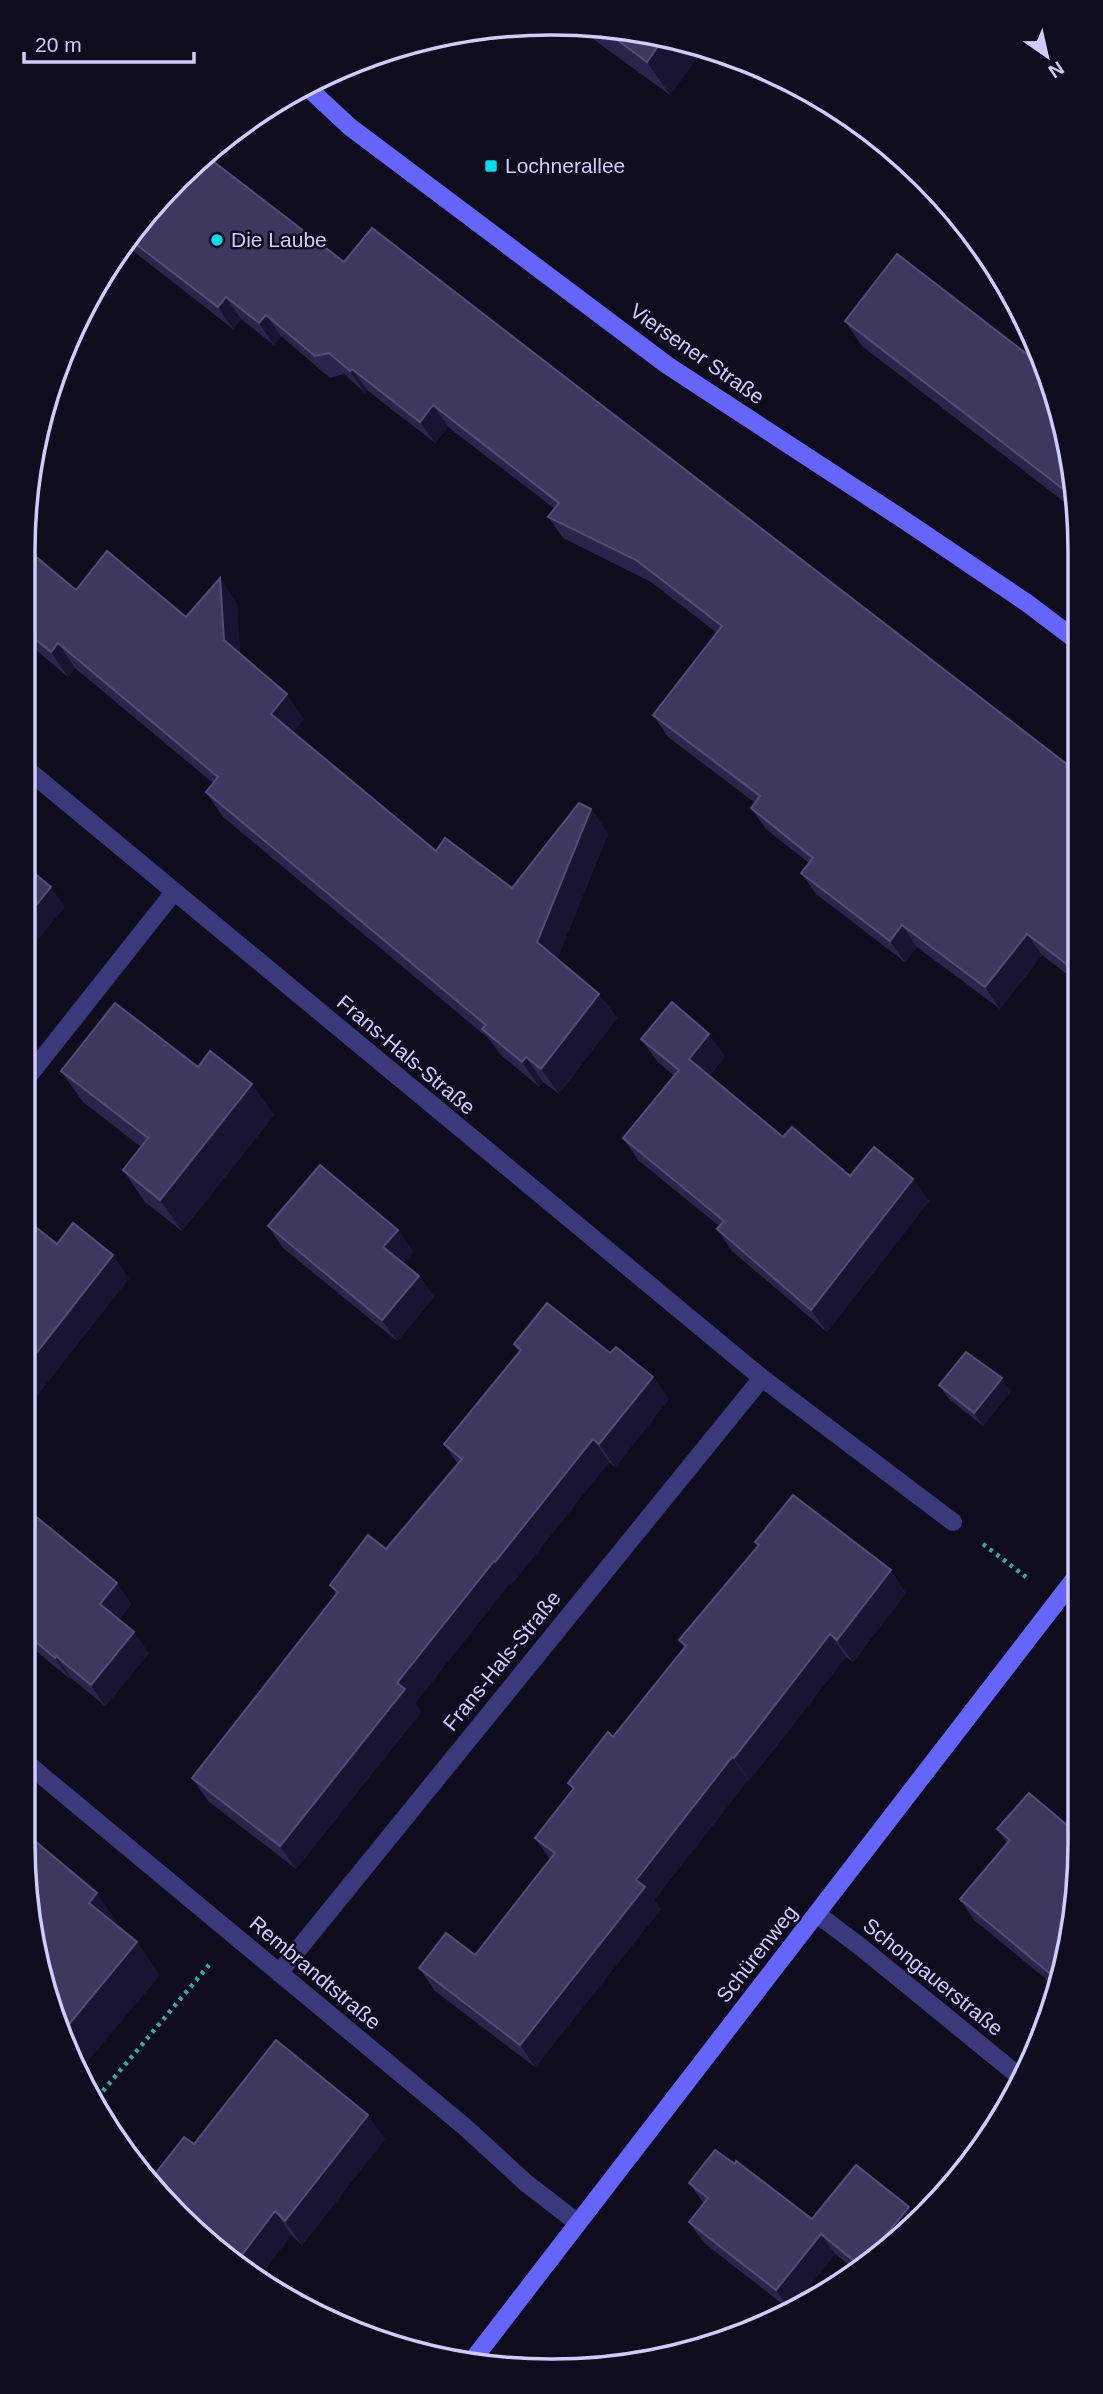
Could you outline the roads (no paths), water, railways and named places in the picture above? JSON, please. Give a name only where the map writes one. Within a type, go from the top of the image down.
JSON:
[{"type":"main road","name":"Viersener Straße","points":[[314,93],[350,127],[667,365],[907,522],[1068,634]]},
{"type":"main road","name":"Schürenweg","points":[[477,2354],[1068,1587]]},
{"type":"street","name":"Frans-Hals-Straße","points":[[35,776],[762,1378],[953,1522]]},
{"type":"street","points":[[35,1068],[174,892]]},
{"type":"street","name":"Frans-Hals-Straße","points":[[279,1973],[762,1378]]},
{"type":"street","name":"Rembrandtstraße","points":[[35,1770],[465,2127],[526,2183],[578,2222]]},
{"type":"street","name":"Schongauerstraße","points":[[817,1914],[1014,2072]]},
{"type":"place","name":"Lochnerallee","points":[[491,166]]},
{"type":"place","name":"Die Laube","points":[[217,240]]}]
